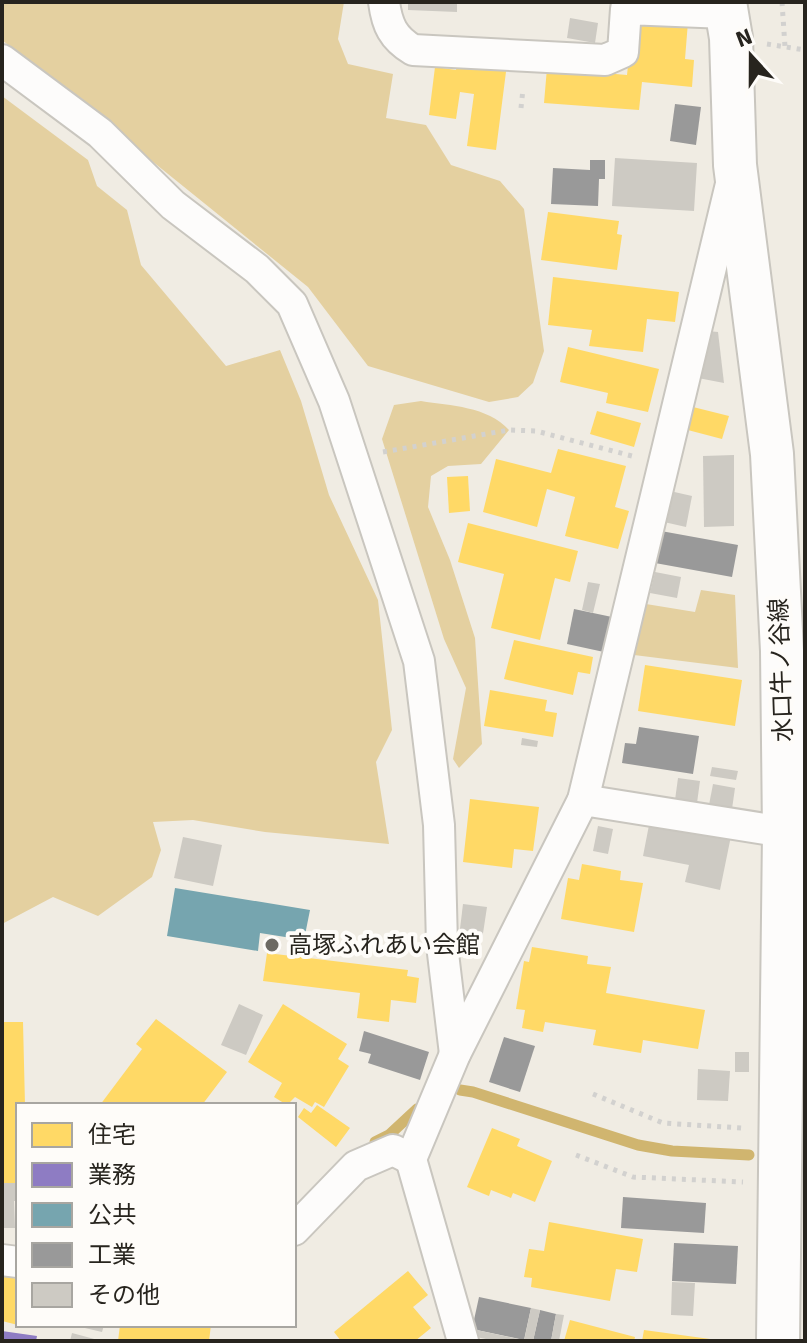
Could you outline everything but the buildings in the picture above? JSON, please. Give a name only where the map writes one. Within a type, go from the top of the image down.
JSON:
[{"type":"main road","name":"水口牛ノ谷線","points":[[726,7],[731,38],[735,165],[772,454],[782,651],[784,832],[778,1341]]},
{"type":"street","points":[[384,2],[387,22],[398,41],[413,50],[605,60],[623,52],[626,9],[726,7]]},
{"type":"street","points":[[2,60],[100,133],[173,205],[257,269],[292,304],[334,401],[419,661],[439,825],[442,945],[455,1054]]},
{"type":"street","points":[[463,1341],[411,1159],[455,1054],[583,800],[735,165]]},
{"type":"street","points":[[583,800],[784,832]]},
{"type":"street","points":[[296,1228],[356,1166],[393,1150],[411,1159]]},
{"type":"path","points":[[782,2],[785,47]]},
{"type":"path","points":[[351,458],[509,430],[536,431],[664,464]]},
{"type":"path","points":[[593,1094],[663,1123],[756,1129]]},
{"type":"path","points":[[576,1155],[633,1177],[755,1183]]},
{"type":"shaded area","points":[[2,2],[344,2],[338,39],[348,64],[393,74],[386,118],[426,125],[451,165],[500,181],[524,209],[544,351],[533,383],[518,397],[489,402],[368,366],[308,287],[2,40]]},
{"type":"shaded area","points":[[2,96],[88,160],[97,186],[127,210],[141,265],[226,366],[280,350],[301,401],[329,495],[378,600],[392,730],[376,762],[389,844],[265,832],[193,820],[153,822],[161,850],[152,877],[98,916],[53,897],[2,924]]},
{"type":"shaded area","points":[[421,401],[479,412],[509,430],[481,464],[448,466],[431,476],[428,507],[450,560],[475,638],[482,744],[459,768],[453,759],[466,688],[444,639],[382,439],[394,405]]},
{"type":"shaded area","points":[[701,590],[735,595],[738,668],[634,655],[646,604],[695,612]]},
{"type":"waterway","points":[[460,1090],[638,1145],[672,1151],[749,1155]]},
{"type":"waterway","points":[[375,1142],[389,1135],[417,1109]]},
{"type":"place","name":"高塚ふれあい会館","points":[[272,945]]}]
